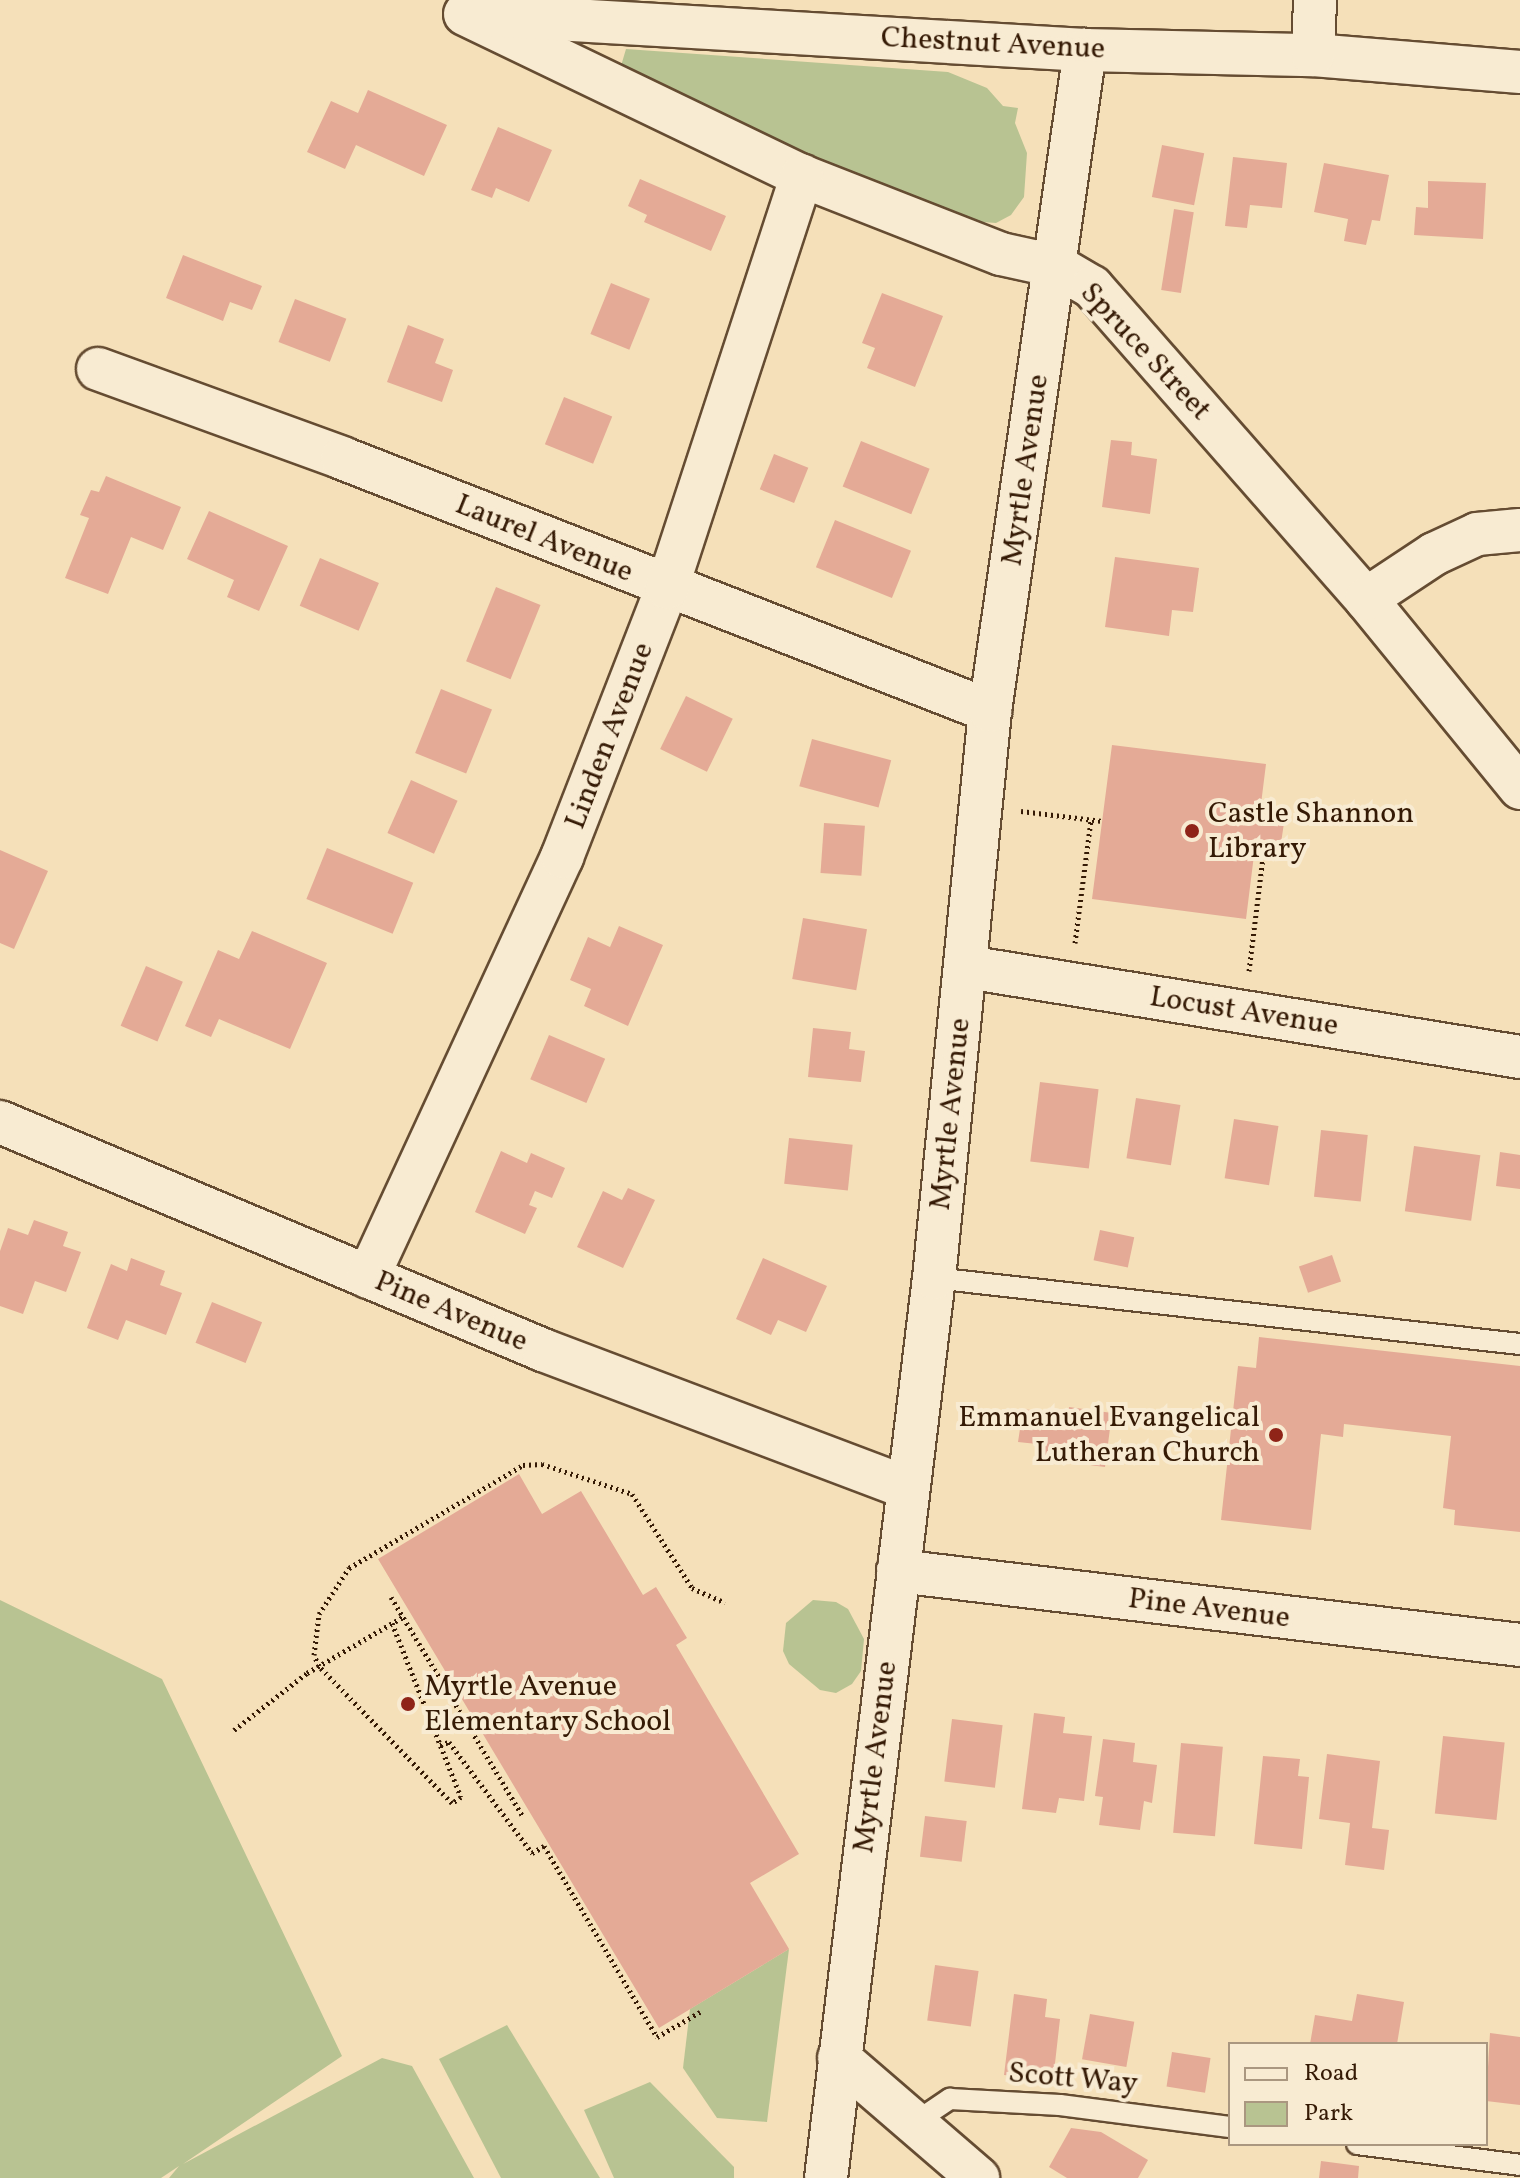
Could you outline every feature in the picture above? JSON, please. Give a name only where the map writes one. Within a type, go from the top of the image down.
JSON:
[{"type":"street","points":[[1313,55],[1315,0]]},
{"type":"street","name":"Chestnut Avenue","points":[[465,7],[1085,50],[1313,55],[1520,72]]},
{"type":"street","name":"Spruce Street","points":[[465,7],[802,176],[1001,254],[1056,266],[1092,287],[1366,599],[1520,788]]},
{"type":"street","name":"Myrtle Avenue","points":[[826,2178],[934,1278],[990,711],[1085,50]]},
{"type":"street","name":"Linden Avenue","points":[[368,1277],[562,857],[667,588],[802,176]]},
{"type":"street","name":"Laurel Avenue","points":[[98,369],[342,458],[667,588],[990,711]]},
{"type":"street","points":[[1366,599],[1477,534],[1520,530]]},
{"type":"street","name":"Locust Avenue","points":[[967,967],[1520,1057]]},
{"type":"street","name":"Pine Avenue","points":[[0,1122],[543,1350],[908,1488]]},
{"type":"street","name":"Pine Avenue","points":[[898,1571],[1520,1645]]},
{"type":"street","points":[[839,2058],[917,2121],[978,2178]]},
{"type":"lane","points":[[934,1278],[1520,1344]]},
{"type":"lane","name":"Scott Way","points":[[917,2121],[950,2099],[1060,2105],[1228,2127]]},
{"type":"lane","points":[[1373,2146],[1520,2165]]},
{"type":"path","points":[[1016,810],[1102,821]]},
{"type":"path","points":[[1070,983],[1091,820]]},
{"type":"path","points":[[1244,1012],[1265,840]]},
{"type":"path","points":[[392,1623],[461,1797],[452,1803],[319,1666],[314,1655],[319,1614],[349,1568],[523,1465],[542,1464],[632,1494],[692,1588],[725,1603]]},
{"type":"path","points":[[391,1597],[523,1817]]},
{"type":"path","points":[[234,1730],[319,1666],[403,1617]]},
{"type":"path","points":[[440,1745],[449,1742],[532,1853],[544,1846],[657,2037],[700,2012]]},
{"type":"green space","points":[[626,49],[948,72],[987,88],[1003,106],[1018,108],[1015,123],[1027,153],[1024,197],[1011,215],[996,223],[969,221],[618,76]]},
{"type":"green space","points":[[0,1600],[162,1679],[342,2056],[183,2164],[382,2058],[412,2066],[474,2178],[169,2178],[179,2166],[161,2178],[0,2178]]},
{"type":"green space","points":[[813,1600],[836,1602],[848,1609],[864,1639],[861,1671],[852,1684],[836,1693],[820,1690],[789,1664],[783,1651],[786,1623]]},
{"type":"green space","points":[[789,1949],[767,2122],[717,2118],[683,2068],[690,2009]]},
{"type":"green space","points":[[507,2025],[600,2178],[501,2178],[439,2059]]},
{"type":"green space","points":[[650,2082],[734,2167],[734,2178],[614,2178],[584,2110]]},
{"type":"building","points":[[368,90],[447,125],[424,176],[356,145],[345,169],[307,152],[331,101],[358,113]]},
{"type":"building","points":[[498,127],[552,150],[529,202],[496,188],[492,198],[471,190]]},
{"type":"building","points":[[1162,145],[1204,153],[1194,205],[1152,197]]},
{"type":"building","points":[[1233,157],[1287,163],[1282,208],[1250,205],[1247,228],[1225,226]]},
{"type":"building","points":[[1324,163],[1389,175],[1380,221],[1372,220],[1366,245],[1344,241],[1348,219],[1314,212]]},
{"type":"building","points":[[640,179],[726,216],[711,251],[644,222],[647,215],[628,206]]},
{"type":"building","points":[[1428,181],[1486,183],[1483,239],[1414,235],[1416,207],[1428,208]]},
{"type":"building","points":[[1174,209],[1194,212],[1181,293],[1161,290]]},
{"type":"building","points":[[183,255],[262,286],[252,310],[230,302],[223,321],[166,298]]},
{"type":"building","points":[[611,283],[650,299],[629,350],[590,334]]},
{"type":"building","points":[[882,293],[943,316],[915,387],[867,368],[875,348],[862,343]]},
{"type":"building","points":[[295,299],[346,319],[330,362],[279,342]]},
{"type":"building","points":[[408,325],[444,339],[435,363],[453,370],[442,402],[387,382]]},
{"type":"building","points":[[564,397],[612,416],[593,464],[545,444]]},
{"type":"building","points":[[1111,440],[1132,442],[1131,455],[1157,459],[1150,514],[1102,507]]},
{"type":"building","points":[[861,441],[930,469],[911,514],[843,486]]},
{"type":"building","points":[[774,454],[808,468],[794,503],[760,489]]},
{"type":"building","points":[[106,476],[181,507],[163,550],[131,537],[108,594],[65,578],[89,518],[80,515],[91,490],[99,492]]},
{"type":"building","points":[[209,511],[288,546],[259,611],[227,597],[234,580],[187,559]]},
{"type":"building","points":[[835,520],[911,551],[892,598],[816,567]]},
{"type":"building","points":[[1115,557],[1199,568],[1193,612],[1172,610],[1169,636],[1105,627]]},
{"type":"building","points":[[320,558],[379,583],[359,631],[300,606]]},
{"type":"building","points":[[496,587],[541,605],[511,679],[466,661]]},
{"type":"building","points":[[441,689],[492,710],[466,774],[415,753]]},
{"type":"building","points":[[686,696],[733,719],[707,772],[660,749]]},
{"type":"building","points":[[812,739],[891,760],[879,808],[799,786]]},
{"type":"building","name":"Castle Shannon Library","points":[[1112,745],[1266,764],[1259,820],[1284,823],[1281,843],[1256,839],[1246,919],[1092,899]]},
{"type":"building","points":[[411,780],[458,801],[434,854],[387,833]]},
{"type":"building","points":[[824,823],[865,826],[861,876],[821,873]]},
{"type":"building","points":[[327,848],[413,883],[393,934],[306,899]]},
{"type":"building","points":[[0,850],[48,871],[14,949],[0,943]]},
{"type":"building","points":[[803,918],[867,929],[856,990],[792,979]]},
{"type":"building","points":[[619,926],[663,945],[628,1026],[584,1006],[591,989],[570,980],[588,937],[610,947]]},
{"type":"building","points":[[252,931],[327,963],[290,1049],[219,1019],[211,1037],[185,1026],[218,950],[239,959]]},
{"type":"building","points":[[146,966],[183,982],[157,1041],[121,1026]]},
{"type":"building","points":[[813,1028],[851,1032],[849,1049],[865,1051],[861,1082],[808,1077]]},
{"type":"building","points":[[549,1035],[605,1059],[586,1103],[530,1079]]},
{"type":"building","points":[[1040,1082],[1099,1089],[1089,1169],[1030,1161]]},
{"type":"building","points":[[1136,1098],[1180,1105],[1171,1165],[1126,1158]]},
{"type":"building","points":[[1234,1119],[1278,1126],[1269,1185],[1225,1178]]},
{"type":"building","points":[[1321,1130],[1368,1135],[1361,1202],[1314,1197]]},
{"type":"building","points":[[789,1138],[853,1145],[848,1190],[784,1184]]},
{"type":"building","points":[[1414,1146],[1480,1155],[1471,1221],[1405,1211]]},
{"type":"building","points":[[501,1151],[527,1163],[531,1153],[565,1168],[552,1198],[535,1191],[529,1205],[537,1208],[525,1234],[475,1212]]},
{"type":"building","points":[[1500,1152],[1520,1155],[1520,1189],[1496,1186]]},
{"type":"building","points":[[628,1188],[655,1200],[623,1268],[577,1247],[603,1191],[622,1200]]},
{"type":"building","points":[[34,1220],[68,1232],[63,1246],[81,1252],[66,1292],[35,1281],[23,1314],[0,1306],[0,1251],[8,1228],[28,1235]]},
{"type":"building","points":[[1100,1230],[1134,1237],[1128,1268],[1094,1260]]},
{"type":"building","points":[[1332,1255],[1341,1281],[1308,1293],[1299,1266]]},
{"type":"building","points":[[131,1258],[165,1271],[160,1285],[182,1293],[166,1335],[126,1320],[118,1340],[87,1328],[111,1264],[127,1271]]},
{"type":"building","points":[[763,1258],[827,1286],[806,1332],[778,1320],[771,1335],[736,1319]]},
{"type":"building","points":[[212,1302],[262,1322],[246,1363],[196,1343]]},
{"type":"building","name":"Emmanuel Evangelical Lutheran Church","points":[[1259,1337],[1520,1366],[1520,1532],[1454,1525],[1455,1510],[1443,1508],[1451,1436],[1344,1424],[1343,1437],[1321,1434],[1311,1530],[1221,1520],[1238,1366],[1256,1368]]},
{"type":"building","points":[[1069,1407],[1112,1413],[1105,1467],[1035,1458],[1037,1444],[1018,1442],[1023,1409],[1068,1415]]},
{"type":"building","name":"Myrtle Avenue Elementary School","points":[[519,1474],[542,1514],[581,1491],[643,1595],[656,1587],[687,1638],[676,1645],[799,1854],[750,1883],[789,1949],[659,2028],[378,1559]]},
{"type":"building","points":[[1034,1713],[1065,1717],[1063,1733],[1092,1736],[1084,1801],[1059,1798],[1056,1813],[1022,1809]]},
{"type":"building","points":[[952,1719],[1003,1725],[995,1788],[944,1782]]},
{"type":"building","points":[[1443,1736],[1505,1742],[1497,1820],[1435,1814]]},
{"type":"building","points":[[1103,1739],[1135,1743],[1133,1762],[1157,1765],[1152,1803],[1144,1801],[1140,1830],[1099,1825],[1103,1797],[1095,1796]]},
{"type":"building","points":[[1181,1743],[1223,1747],[1215,1836],[1173,1833]]},
{"type":"building","points":[[1327,1754],[1380,1761],[1372,1828],[1389,1830],[1384,1870],[1345,1865],[1350,1823],[1319,1819]]},
{"type":"building","points":[[1263,1756],[1300,1759],[1298,1776],[1309,1777],[1302,1849],[1254,1844]]},
{"type":"building","points":[[925,1816],[967,1821],[962,1862],[920,1857]]},
{"type":"building","points":[[935,1965],[979,1971],[971,2027],[927,2020]]},
{"type":"building","points":[[1014,1994],[1047,1999],[1045,2017],[1060,2019],[1053,2081],[1004,2075]]},
{"type":"building","points":[[1357,1994],[1404,2002],[1397,2042],[1310,2042],[1315,2015],[1352,2021]]},
{"type":"building","points":[[1090,2014],[1134,2022],[1126,2067],[1082,2059]]},
{"type":"building","points":[[1490,2033],[1520,2037],[1520,2105],[1488,2101]]},
{"type":"building","points":[[1172,2052],[1211,2058],[1205,2093],[1167,2087]]},
{"type":"building","points":[[1071,2128],[1101,2132],[1148,2160],[1138,2178],[1067,2178],[1049,2167]]},
{"type":"building","points":[[1321,2161],[1359,2166],[1358,2178],[1319,2178]]},
{"type":"place","name":"Castle Shannon Library","points":[[1192,831]]},
{"type":"place","name":"Emmanuel Evangelical Lutheran Church","points":[[1276,1435]]},
{"type":"place","name":"Myrtle Avenue Elementary School","points":[[408,1704]]}]
